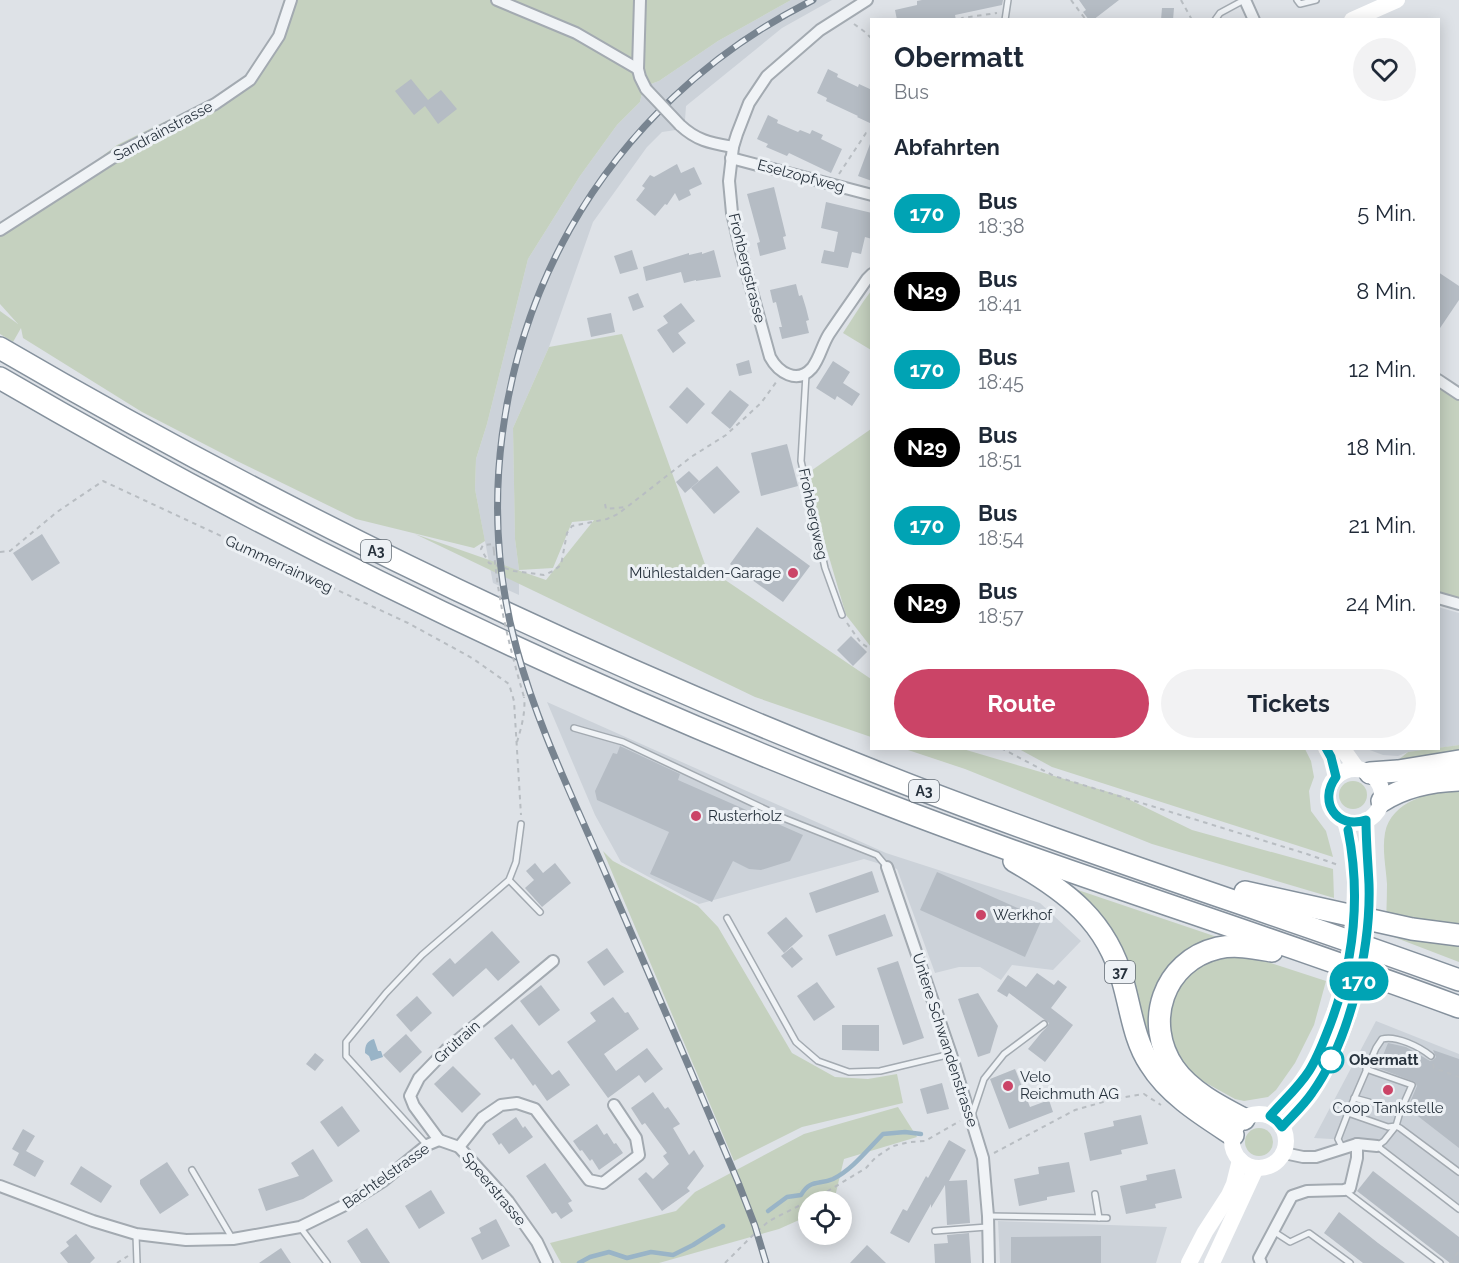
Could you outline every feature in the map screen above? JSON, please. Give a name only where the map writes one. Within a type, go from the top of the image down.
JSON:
[{"type":"highway","name":"A3","points":[[0,348],[235,479],[421,573],[566,641],[712,705],[875,772],[971,808],[1459,980]]},
{"type":"highway","name":"A3","points":[[0,378],[130,452],[316,550],[462,622],[708,732],[972,836],[1459,1007]]},
{"type":"highway","points":[[1363,771],[1398,771],[1459,760]]},
{"type":"highway","points":[[1382,801],[1392,794],[1413,786],[1459,780]]},
{"type":"highway","name":"37","points":[[972,836],[1055,886],[1090,918],[1102,934],[1116,961],[1137,1037],[1151,1065],[1176,1093],[1196,1110],[1238,1127]]},
{"type":"highway","points":[[1139,868],[1389,925],[1425,932],[1459,935]]},
{"type":"highway","points":[[1238,1127],[1222,1108],[1193,1088],[1174,1068],[1165,1051],[1160,1036],[1159,1018],[1165,993],[1171,981],[1187,963],[1202,954],[1230,946],[1324,959]]},
{"type":"main road","points":[[1356,18],[1397,0]]},
{"type":"main road","points":[[1327,750],[1336,777]]},
{"type":"main road","points":[[1344,750],[1363,771],[1379,783],[1382,801],[1376,813],[1366,820],[1359,823],[1346,821],[1339,818],[1330,805],[1328,798],[1331,783],[1342,772],[1363,771]]},
{"type":"main road","points":[[1362,883],[1366,820]]},
{"type":"main road","points":[[1276,1122],[1312,1093],[1331,1060],[1342,1012],[1355,994],[1363,960],[1367,923],[1362,883],[1346,821]]},
{"type":"main road","points":[[1256,1114],[1276,1122],[1286,1135],[1284,1153],[1279,1160],[1265,1168],[1256,1168],[1240,1160],[1232,1144],[1238,1127],[1256,1114]]},
{"type":"main road","points":[[1189,1263],[1205,1232],[1229,1195],[1240,1160]]},
{"type":"main road","points":[[1212,1263],[1256,1168]]},
{"type":"street","name":"Sandrainstrasse","points":[[0,230],[123,151],[215,104],[250,80],[279,36],[291,0]]},
{"type":"street","points":[[497,0],[576,33],[638,69],[640,0]]},
{"type":"street","name":"Frohbergstrasse","points":[[783,373],[770,357],[732,213],[729,181],[736,134],[749,103],[767,76],[820,30],[867,0]]},
{"type":"street","points":[[1245,0],[1253,18]]},
{"type":"street","name":"Eselzopfweg","points":[[638,69],[646,89],[691,134],[732,153],[870,194]]},
{"type":"street","points":[[783,373],[790,376],[806,373],[812,368],[828,336],[870,276]]},
{"type":"street","points":[[1440,381],[1459,394]]},
{"type":"street","points":[[1440,599],[1459,604]]},
{"type":"street","name":"Untere Schwandenstrasse","points":[[887,867],[951,1054],[983,1158],[989,1263]]},
{"type":"street","name":"Grütrain","points":[[439,1140],[414,1106],[410,1096],[419,1078],[446,1050],[553,961]]},
{"type":"street","name":"Speerstrasse","points":[[459,1147],[482,1118],[501,1105],[517,1103],[535,1109],[590,1180],[603,1183],[639,1155],[636,1138],[614,1105]]},
{"type":"street","name":"Bachtelstrasse","points":[[0,1186],[93,1221],[136,1234],[186,1240],[233,1239],[300,1227],[345,1205],[373,1187],[427,1145],[439,1140]]},
{"type":"street","name":"Speerstrasse","points":[[439,1140],[459,1147],[508,1201],[537,1242],[547,1263]]},
{"type":"street","points":[[1261,1263],[1259,1258],[1292,1196],[1307,1191],[1350,1188],[1357,1158],[1357,1144]]},
{"type":"street","points":[[1284,1153],[1304,1157],[1316,1156],[1357,1144],[1377,1146]]},
{"type":"lane","points":[[1005,18],[1008,0]]},
{"type":"lane","points":[[1216,18],[1220,13],[1245,0]]},
{"type":"lane","points":[[1297,0],[1300,4],[1316,0]]},
{"type":"lane","name":"Frohbergweg","points":[[806,373],[801,461],[825,568],[842,615]]},
{"type":"lane","points":[[574,728],[623,742],[786,819],[877,855],[887,867]]},
{"type":"lane","points":[[427,1145],[346,1056],[346,1042],[386,993],[422,955],[508,880],[516,862],[521,824]]},
{"type":"lane","points":[[508,880],[540,912]]},
{"type":"lane","points":[[727,918],[796,1042],[818,1061],[849,1072],[880,1071],[951,1054]]},
{"type":"lane","points":[[971,1117],[984,1079],[1004,1054],[1044,1024]]},
{"type":"lane","points":[[1344,1149],[1338,1138],[1378,1043],[1387,1037],[1392,1038],[1422,1049],[1431,1056]]},
{"type":"lane","points":[[1366,1068],[1412,1085],[1397,1111],[1396,1126],[1377,1146],[1459,1209]]},
{"type":"lane","points":[[1354,1098],[1369,1102]]},
{"type":"lane","points":[[1348,1113],[1388,1127],[1396,1126],[1459,1172]]},
{"type":"lane","points":[[192,1170],[233,1239]]},
{"type":"lane","points":[[1344,1190],[1440,1263]]},
{"type":"lane","points":[[1095,1194],[1099,1218]]},
{"type":"lane","points":[[935,1231],[988,1221],[1107,1218]]},
{"type":"lane","points":[[300,1227],[327,1263]]},
{"type":"lane","points":[[1273,1231],[1290,1242],[1309,1233],[1350,1263]]},
{"type":"lane","points":[[136,1234],[137,1263]]},
{"type":"path","points":[[1071,0],[1084,18]]},
{"type":"path","points":[[1181,0],[1191,18]]},
{"type":"path","points":[[962,18],[1006,12]]},
{"type":"path","points":[[842,16],[870,37]]},
{"type":"path","points":[[832,184],[866,133],[870,132]]},
{"type":"path","name":"Gummerrainweg","points":[[516,744],[525,703],[505,631],[496,582],[494,551],[493,544],[483,545],[481,549],[489,563],[514,571],[544,574],[553,571],[561,565],[567,533],[572,526],[607,519],[629,507],[691,457],[726,435],[761,403],[783,373]]},
{"type":"path","name":"Gummerrainweg","points":[[0,552],[10,551],[57,512],[103,481],[408,623],[472,658],[509,684],[514,700],[521,824]]},
{"type":"path","points":[[604,504],[606,509],[629,507]]},
{"type":"path","points":[[842,615],[861,643],[870,649]]},
{"type":"path","points":[[1005,750],[1054,776],[1341,867]]},
{"type":"path","points":[[1431,1056],[1434,1068],[1459,1077]]},
{"type":"path","points":[[983,1158],[1075,1110],[1114,1099],[1144,1094],[1164,1107]]},
{"type":"path","points":[[725,1263],[769,1221],[828,1191],[866,1168],[876,1157],[893,1146],[925,1141],[971,1117]]},
{"type":"path","points":[[1450,1263],[1459,1251]]},
{"type":"shaded area","points":[[791,0],[832,0],[782,28],[686,106],[685,120],[676,130],[662,132],[647,147],[593,222],[549,347],[513,428],[515,539],[519,595],[493,583],[475,489],[476,459],[487,424],[528,259],[580,176],[617,125],[640,102],[642,93],[651,84],[718,41]]},
{"type":"shaded area","points":[[1440,608],[1459,613],[1459,745],[1440,748]]},
{"type":"shaded area","points":[[547,702],[886,853],[1040,903],[1081,941],[1053,970],[1012,965],[1001,980],[980,967],[959,967],[935,973],[897,869],[864,859],[699,904],[621,862],[595,815]]},
{"type":"shaded area","points":[[1370,750],[1425,750],[1398,756],[1383,755]]},
{"type":"shaded area","points":[[1376,1021],[1459,1054],[1459,1207],[1366,1141],[1314,1138]]},
{"type":"shaded area","points":[[998,1221],[1167,1227],[1156,1263],[1000,1263]]},
{"type":"green space","points":[[291,0],[791,0],[718,41],[651,84],[642,93],[640,102],[617,125],[580,176],[528,259],[487,424],[476,459],[475,489],[485,541],[474,548],[356,519],[142,412],[23,338],[21,328],[13,342],[0,334],[0,311],[18,324],[0,304],[0,233],[117,145],[250,80],[279,36]]},
{"type":"green space","points":[[870,292],[870,349],[843,333]]},
{"type":"green space","points":[[622,334],[706,567],[870,678],[870,737],[755,697],[415,534],[546,580],[594,520],[572,522],[553,568],[519,570],[515,539],[513,428],[549,347]]},
{"type":"green space","points":[[1440,388],[1444,388],[1459,398],[1459,599],[1440,593]]},
{"type":"green space","points":[[870,430],[870,646],[846,615],[805,475]]},
{"type":"green space","points":[[1459,745],[1459,750],[1397,761],[1408,752],[1440,750],[1440,748]]},
{"type":"green space","points":[[908,750],[966,750],[1122,796],[1192,830],[1333,869],[1334,898],[1152,844],[965,769]]},
{"type":"green space","points":[[1021,750],[1306,750],[1311,761],[1314,777],[1309,791],[1311,811],[1326,831],[1333,857],[1052,767]]},
{"type":"green space","points":[[1353,781],[1363,785],[1367,795],[1363,805],[1353,809],[1343,805],[1339,795],[1343,785]]},
{"type":"green space","points":[[1459,790],[1459,962],[1386,934],[1387,884],[1384,846],[1389,822],[1404,806],[1425,796]]},
{"type":"green space","points":[[603,851],[613,861],[698,906],[718,927],[792,1053],[835,1077],[868,1079],[897,1074],[903,1103],[802,1127],[734,1161]]},
{"type":"green space","points":[[1078,890],[1223,939],[1252,957],[1326,981],[1314,1025],[1295,1063],[1276,1090],[1268,1097],[1244,1101],[1235,1099],[1197,1078],[1164,1073]]},
{"type":"green space","points":[[898,1107],[917,1137],[844,1159],[836,1191],[798,1191],[798,1220],[779,1229],[659,1263],[561,1263],[550,1243],[676,1211],[695,1192],[804,1134]]},
{"type":"green space","points":[[1259,1128],[1269,1132],[1273,1142],[1269,1152],[1259,1156],[1249,1152],[1245,1142],[1249,1132]]},
{"type":"water","points":[[374,1039],[383,1057],[371,1061],[365,1053],[365,1048],[368,1042]]},
{"type":"building","points":[[1003,0],[1002,5],[955,15],[956,18],[897,18],[895,10],[917,5],[917,1]]},
{"type":"building","points":[[1079,0],[1119,0],[1096,18],[1088,18],[1083,12],[1086,10]]},
{"type":"building","points":[[1162,8],[1174,8],[1173,18],[1161,18]]},
{"type":"building","points":[[828,69],[838,74],[837,77],[858,87],[859,84],[870,89],[870,123],[826,101],[827,98],[817,93]]},
{"type":"building","points":[[411,79],[428,100],[441,90],[457,109],[438,124],[425,106],[414,115],[395,91]]},
{"type":"building","points":[[768,115],[778,120],[777,123],[798,132],[800,130],[810,134],[812,130],[823,135],[821,139],[842,149],[831,173],[789,153],[787,156],[766,147],[768,144],[757,139]]},
{"type":"building","points":[[870,144],[870,180],[858,176]]},
{"type":"building","points":[[677,164],[681,173],[694,167],[702,184],[689,190],[691,195],[679,201],[675,193],[667,205],[665,204],[655,216],[636,200],[645,188],[642,186],[650,175],[654,177]]},
{"type":"building","points":[[774,187],[786,236],[783,237],[786,249],[760,256],[757,243],[760,242],[747,194]]},
{"type":"building","points":[[826,202],[870,213],[870,238],[865,237],[861,254],[852,252],[848,268],[821,263],[824,250],[834,252],[838,232],[821,228]]},
{"type":"building","points":[[632,250],[638,269],[620,274],[614,256]]},
{"type":"building","points":[[714,250],[721,277],[684,283],[681,272],[646,281],[643,267],[689,253],[689,255],[702,252],[702,254]]},
{"type":"building","points":[[1440,273],[1459,286],[1459,300],[1440,328]]},
{"type":"building","points":[[796,284],[799,296],[802,295],[806,308],[809,333],[782,339],[779,327],[782,327],[776,302],[773,303],[770,290]]},
{"type":"building","points":[[638,293],[644,307],[633,311],[628,297]]},
{"type":"building","points":[[681,303],[695,321],[678,333],[686,343],[673,353],[657,330],[668,323],[663,316]]},
{"type":"building","points":[[611,313],[615,332],[591,337],[587,318]]},
{"type":"building","points":[[749,360],[752,373],[739,376],[736,364]]},
{"type":"building","points":[[833,361],[850,372],[843,383],[860,394],[852,406],[837,396],[835,400],[816,388]]},
{"type":"building","points":[[687,387],[705,404],[687,424],[669,407]]},
{"type":"building","points":[[730,390],[749,405],[730,429],[711,413]]},
{"type":"building","points":[[787,444],[798,486],[761,496],[751,453]]},
{"type":"building","points":[[717,466],[740,492],[714,514],[691,488]]},
{"type":"building","points":[[689,471],[699,481],[685,493],[676,482]]},
{"type":"building","points":[[757,527],[810,566],[783,602],[730,564]]},
{"type":"building","points":[[42,534],[60,563],[32,581],[13,553]]},
{"type":"building","points":[[851,636],[867,652],[853,666],[837,650]]},
{"type":"building","name":"Rusterholz","points":[[620,746],[680,774],[678,780],[803,835],[790,861],[761,870],[749,869],[733,861],[712,902],[650,874],[669,832],[597,800],[595,791],[613,753],[617,754]]},
{"type":"building","points":[[535,863],[543,873],[555,863],[571,883],[542,907],[525,888],[534,880],[526,871]]},
{"type":"building","points":[[872,871],[879,892],[816,913],[809,893]]},
{"type":"building","name":"Werkhof","points":[[937,872],[1042,919],[1025,957],[920,910]]},
{"type":"building","points":[[885,914],[893,936],[836,956],[828,935]]},
{"type":"building","points":[[786,917],[803,936],[784,953],[767,933]]},
{"type":"building","points":[[492,931],[520,962],[498,981],[486,968],[453,997],[432,974],[450,958],[455,964]]},
{"type":"building","points":[[792,947],[803,959],[792,968],[781,956]]},
{"type":"building","points":[[607,948],[624,972],[604,986],[587,962]]},
{"type":"building","points":[[898,961],[924,1038],[903,1045],[877,968]]},
{"type":"building","points":[[1037,973],[1054,985],[1058,980],[1067,987],[1051,1008],[1073,1025],[1045,1062],[1028,1049],[1049,1023],[1009,993],[1007,997],[997,991],[1008,975],[1026,987]]},
{"type":"building","points":[[817,982],[835,1007],[814,1021],[797,996]]},
{"type":"building","points":[[541,985],[560,1010],[539,1026],[520,1001]]},
{"type":"building","points":[[978,993],[998,1026],[990,1053],[978,1057],[958,999]]},
{"type":"building","points":[[417,996],[432,1013],[411,1032],[396,1015]]},
{"type":"building","points":[[613,997],[625,1013],[628,1012],[639,1029],[604,1054],[616,1071],[647,1048],[663,1069],[645,1083],[639,1075],[608,1098],[567,1042],[596,1021],[590,1013]]},
{"type":"building","points":[[512,1024],[552,1075],[559,1070],[570,1085],[547,1101],[494,1038]]},
{"type":"building","points":[[842,1025],[879,1025],[879,1051],[842,1050]]},
{"type":"building","points":[[406,1034],[422,1052],[400,1073],[383,1055]]},
{"type":"building","points":[[1388,1043],[1406,1047],[1430,1061],[1436,1057],[1433,1050],[1459,1059],[1459,1148],[1410,1110],[1411,1100],[1417,1086],[1415,1082],[1378,1068]]},
{"type":"building","points":[[315,1053],[324,1060],[315,1071],[306,1064]]},
{"type":"building","points":[[453,1066],[481,1094],[462,1113],[434,1084]]},
{"type":"building","points":[[1015,1069],[1030,1107],[1049,1100],[1053,1112],[1009,1129],[990,1079]]},
{"type":"building","points":[[942,1083],[949,1109],[927,1114],[920,1089]]},
{"type":"building","points":[[653,1092],[680,1124],[673,1128],[689,1155],[694,1150],[704,1166],[687,1188],[690,1191],[662,1211],[638,1179],[646,1172],[653,1179],[669,1164],[663,1156],[667,1153],[645,1123],[642,1125],[631,1108]]},
{"type":"building","points":[[342,1106],[360,1131],[338,1147],[320,1122]]},
{"type":"building","points":[[1141,1115],[1148,1144],[1121,1150],[1122,1154],[1090,1161],[1084,1133],[1114,1126],[1113,1121]]},
{"type":"building","points":[[516,1117],[533,1137],[509,1154],[492,1134]]},
{"type":"building","points":[[597,1124],[604,1135],[607,1133],[623,1153],[599,1170],[592,1159],[590,1161],[573,1141]]},
{"type":"building","points":[[23,1129],[35,1136],[26,1151],[44,1161],[35,1177],[13,1165],[19,1153],[12,1149]]},
{"type":"building","points":[[949,1140],[966,1150],[949,1181],[967,1180],[970,1223],[947,1225],[945,1185],[931,1208],[931,1204],[909,1243],[890,1233],[903,1209],[907,1211],[926,1176],[928,1178]]},
{"type":"building","points":[[313,1149],[333,1181],[303,1199],[266,1211],[258,1189],[299,1176],[291,1163]]},
{"type":"building","points":[[167,1162],[189,1195],[160,1214],[140,1184],[140,1180]]},
{"type":"building","points":[[1069,1162],[1075,1192],[1047,1197],[1047,1200],[1019,1206],[1014,1179],[1039,1174],[1038,1167]]},
{"type":"building","points":[[545,1163],[572,1201],[568,1203],[573,1211],[561,1219],[556,1212],[552,1214],[526,1176]]},
{"type":"building","points":[[81,1166],[112,1186],[101,1203],[70,1184]]},
{"type":"building","points":[[1175,1169],[1182,1198],[1155,1204],[1156,1208],[1126,1214],[1120,1186],[1147,1180],[1146,1175]]},
{"type":"building","points":[[1373,1171],[1459,1237],[1459,1263],[1450,1263],[1357,1191]]},
{"type":"building","points":[[431,1190],[445,1213],[419,1229],[405,1206]]},
{"type":"building","points":[[1339,1212],[1405,1263],[1363,1263],[1324,1233]]},
{"type":"building","points":[[496,1219],[510,1246],[482,1260],[471,1238],[481,1233],[479,1228]]},
{"type":"building","points":[[367,1228],[390,1263],[361,1263],[347,1241]]},
{"type":"building","points":[[969,1233],[971,1263],[935,1263],[934,1244],[948,1243],[947,1235]]},
{"type":"building","points":[[76,1234],[95,1258],[90,1263],[68,1263],[60,1253],[69,1246],[66,1242]]},
{"type":"building","points":[[1101,1236],[1101,1263],[1011,1263],[1011,1237]]},
{"type":"building","points":[[867,1245],[886,1263],[850,1263]]},
{"type":"building","points":[[281,1248],[291,1263],[259,1263]]},
{"type":"waterway","points":[[768,1211],[787,1197],[801,1195],[811,1184],[828,1181],[840,1175],[883,1134],[905,1132],[921,1134]]},
{"type":"waterway","points":[[579,1263],[590,1257],[609,1252],[627,1258],[651,1252],[673,1255],[723,1226]]},
{"type":"railway","points":[[766,1263],[738,1182],[535,708],[517,650],[505,597],[499,543],[498,489],[502,435],[512,381],[526,329],[546,278],[570,229],[592,193],[617,159],[674,96],[740,43],[813,0]]},
{"type":"bus line","name":"170","points":[[1327,750],[1336,777],[1331,783],[1328,798],[1333,812],[1339,818],[1352,823],[1366,820],[1369,885],[1366,940],[1355,994],[1338,1045],[1312,1093],[1282,1127],[1270,1116],[1299,1085],[1310,1069],[1335,1011],[1346,975],[1353,931],[1355,896],[1348,830]]},
{"type":"place","name":"Mühlestalden-Garage","points":[[793,573]]},
{"type":"place","name":"Rusterholz","points":[[696,816]]},
{"type":"place","name":"Werkhof","points":[[981,915]]},
{"type":"place","name":"Obermatt","points":[[1331,1060]]},
{"type":"place","name":"Velo Reichmuth AG","points":[[1008,1086]]},
{"type":"place","name":"Coop Tankstelle","points":[[1388,1090]]}]
